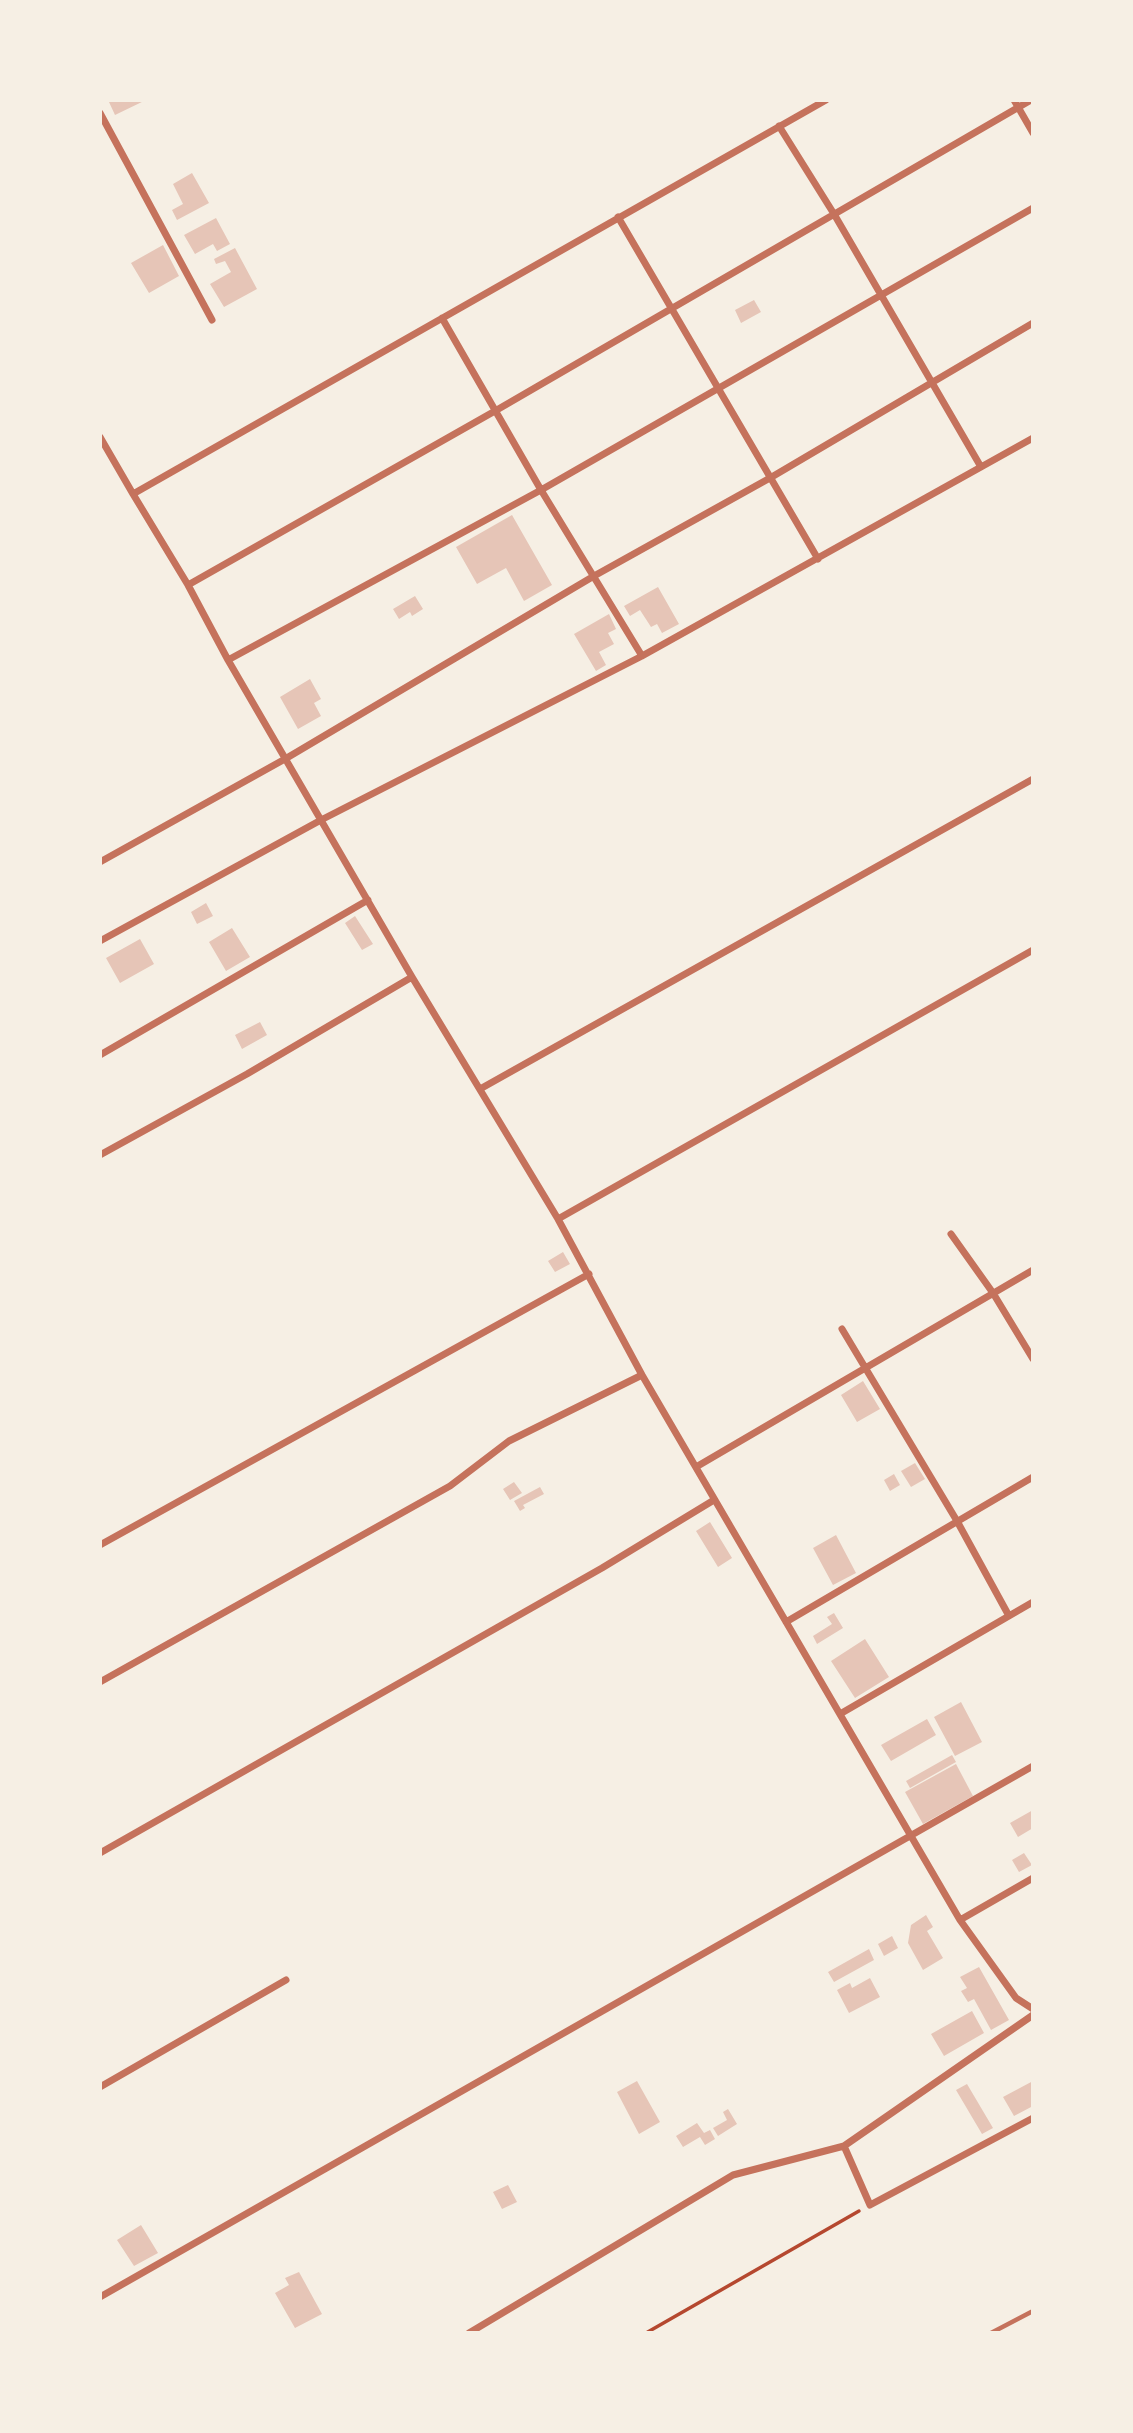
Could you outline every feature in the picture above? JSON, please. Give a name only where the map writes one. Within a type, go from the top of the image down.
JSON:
[{"type":"street","points":[[133,494],[826,100]]},
{"type":"street","points":[[188,585],[834,214],[1016,103],[1031,100]]},
{"type":"street","points":[[1016,103],[1033,133]]},
{"type":"street","points":[[100,113],[212,320]]},
{"type":"street","points":[[779,126],[933,381],[981,467]]},
{"type":"street","points":[[228,660],[541,489],[1033,208]]},
{"type":"street","points":[[618,217],[818,559]]},
{"type":"street","points":[[442,318],[642,656]]},
{"type":"street","points":[[100,862],[285,760],[594,576],[771,478],[1033,323]]},
{"type":"street","points":[[100,437],[188,585],[285,760],[412,977],[558,1219],[642,1375],[960,1920],[1016,1997],[1033,2009]]},
{"type":"street","points":[[100,941],[321,820],[642,656],[1033,438]]},
{"type":"street","points":[[480,1089],[1033,779]]},
{"type":"street","points":[[100,1055],[368,900]]},
{"type":"street","points":[[558,1219],[1033,950]]},
{"type":"street","points":[[100,1155],[247,1074],[412,977]]},
{"type":"street","points":[[951,1234],[993,1293],[1033,1359]]},
{"type":"street","points":[[696,1467],[1033,1270]]},
{"type":"street","points":[[100,1545],[589,1274]]},
{"type":"street","points":[[842,1329],[957,1521],[1009,1616]]},
{"type":"street","points":[[100,1682],[450,1486],[509,1441],[642,1375]]},
{"type":"street","points":[[786,1622],[1033,1477]]},
{"type":"street","points":[[100,1853],[578,1582],[714,1500]]},
{"type":"street","points":[[839,1714],[1033,1602]]},
{"type":"street","points":[[100,2297],[1033,1766]]},
{"type":"street","points":[[960,1920],[1033,1878]]},
{"type":"street","points":[[100,2087],[285,1980]]},
{"type":"street","points":[[469,2333],[733,2175],[844,2146],[1033,2015]]},
{"type":"street","points":[[844,2146],[870,2205],[1033,2118]]},
{"type":"lane","points":[[991,2333],[1033,2311]]},
{"type":"path","points":[[646,2333],[870,2205]]},
{"type":"building","points":[[146,100],[115,115],[109,102]]},
{"type":"building","points":[[192,173],[209,203],[177,220],[172,210],[183,204],[173,184]]},
{"type":"building","points":[[216,218],[230,244],[217,251],[213,244],[195,254],[184,235]]},
{"type":"building","points":[[163,245],[179,276],[149,293],[131,263]]},
{"type":"building","points":[[235,248],[257,289],[224,307],[210,284],[231,272],[225,261],[216,264],[214,259]]},
{"type":"building","points":[[754,300],[761,312],[741,323],[735,310]]},
{"type":"building","points":[[512,515],[552,585],[524,601],[506,568],[477,584],[456,547]]},
{"type":"building","points":[[658,587],[679,624],[662,633],[657,624],[651,627],[640,610],[630,616],[624,606]]},
{"type":"building","points":[[415,596],[423,609],[412,616],[410,612],[399,619],[393,609]]},
{"type":"building","points":[[609,614],[616,629],[608,633],[614,644],[599,652],[606,665],[596,671],[574,634]]},
{"type":"building","points":[[310,679],[321,699],[314,703],[321,716],[298,729],[280,697]]},
{"type":"building","points":[[206,903],[213,916],[197,924],[191,912]]},
{"type":"building","points":[[355,916],[373,944],[362,950],[345,923]]},
{"type":"building","points":[[232,928],[250,957],[226,971],[209,942]]},
{"type":"building","points":[[140,939],[154,964],[120,983],[106,958]]},
{"type":"building","points":[[260,1022],[267,1035],[242,1049],[235,1035]]},
{"type":"building","points":[[563,1252],[570,1264],[555,1272],[548,1261]]},
{"type":"building","points":[[863,1381],[880,1409],[857,1422],[841,1395]]},
{"type":"building","points":[[915,1463],[925,1479],[911,1487],[901,1471]]},
{"type":"building","points":[[894,1474],[900,1485],[890,1491],[884,1480]]},
{"type":"building","points":[[514,1482],[522,1493],[510,1500],[503,1489]]},
{"type":"building","points":[[540,1487],[544,1494],[523,1505],[525,1508],[520,1511],[514,1501]]},
{"type":"building","points":[[710,1522],[732,1558],[718,1567],[696,1531]]},
{"type":"building","points":[[836,1535],[856,1573],[833,1585],[813,1548]]},
{"type":"building","points":[[834,1613],[843,1628],[817,1644],[813,1636],[832,1624],[827,1617]]},
{"type":"building","points":[[865,1639],[889,1677],[855,1698],[831,1661]]},
{"type":"building","points":[[961,1702],[982,1742],[955,1756],[934,1717]]},
{"type":"building","points":[[927,1719],[936,1735],[891,1761],[881,1745]]},
{"type":"building","points":[[952,1755],[956,1762],[910,1788],[906,1781]]},
{"type":"building","points":[[956,1764],[973,1796],[923,1824],[905,1792]]},
{"type":"building","points":[[1033,1810],[1033,1828],[1018,1837],[1010,1823]]},
{"type":"building","points":[[1024,1853],[1032,1865],[1019,1872],[1012,1860]]},
{"type":"building","points":[[926,1915],[933,1927],[927,1931],[943,1958],[923,1970],[908,1943],[911,1925]]},
{"type":"building","points":[[892,1936],[898,1948],[884,1956],[878,1944]]},
{"type":"building","points":[[869,1949],[874,1960],[834,1982],[828,1972]]},
{"type":"building","points":[[979,1967],[1009,2020],[991,2030],[974,1999],[968,2002],[961,1991],[967,1988],[960,1977]]},
{"type":"building","points":[[870,1978],[880,1997],[849,2013],[837,1990],[850,1983],[852,1988]]},
{"type":"building","points":[[972,2011],[984,2033],[944,2056],[931,2034]]},
{"type":"building","points":[[637,2081],[660,2122],[639,2134],[617,2092]]},
{"type":"building","points":[[1033,2081],[1033,2106],[1014,2116],[1003,2097]]},
{"type":"building","points":[[967,2084],[993,2128],[982,2134],[956,2090]]},
{"type":"building","points":[[728,2109],[737,2124],[718,2136],[713,2128],[727,2120],[723,2112]]},
{"type":"building","points":[[697,2123],[704,2133],[710,2130],[715,2139],[705,2145],[700,2137],[683,2147],[676,2136]]},
{"type":"building","points":[[508,2185],[517,2202],[502,2209],[493,2192]]},
{"type":"building","points":[[141,2225],[158,2253],[134,2266],[117,2240]]},
{"type":"building","points":[[299,2272],[322,2314],[295,2328],[275,2293],[289,2285],[285,2278]]}]
